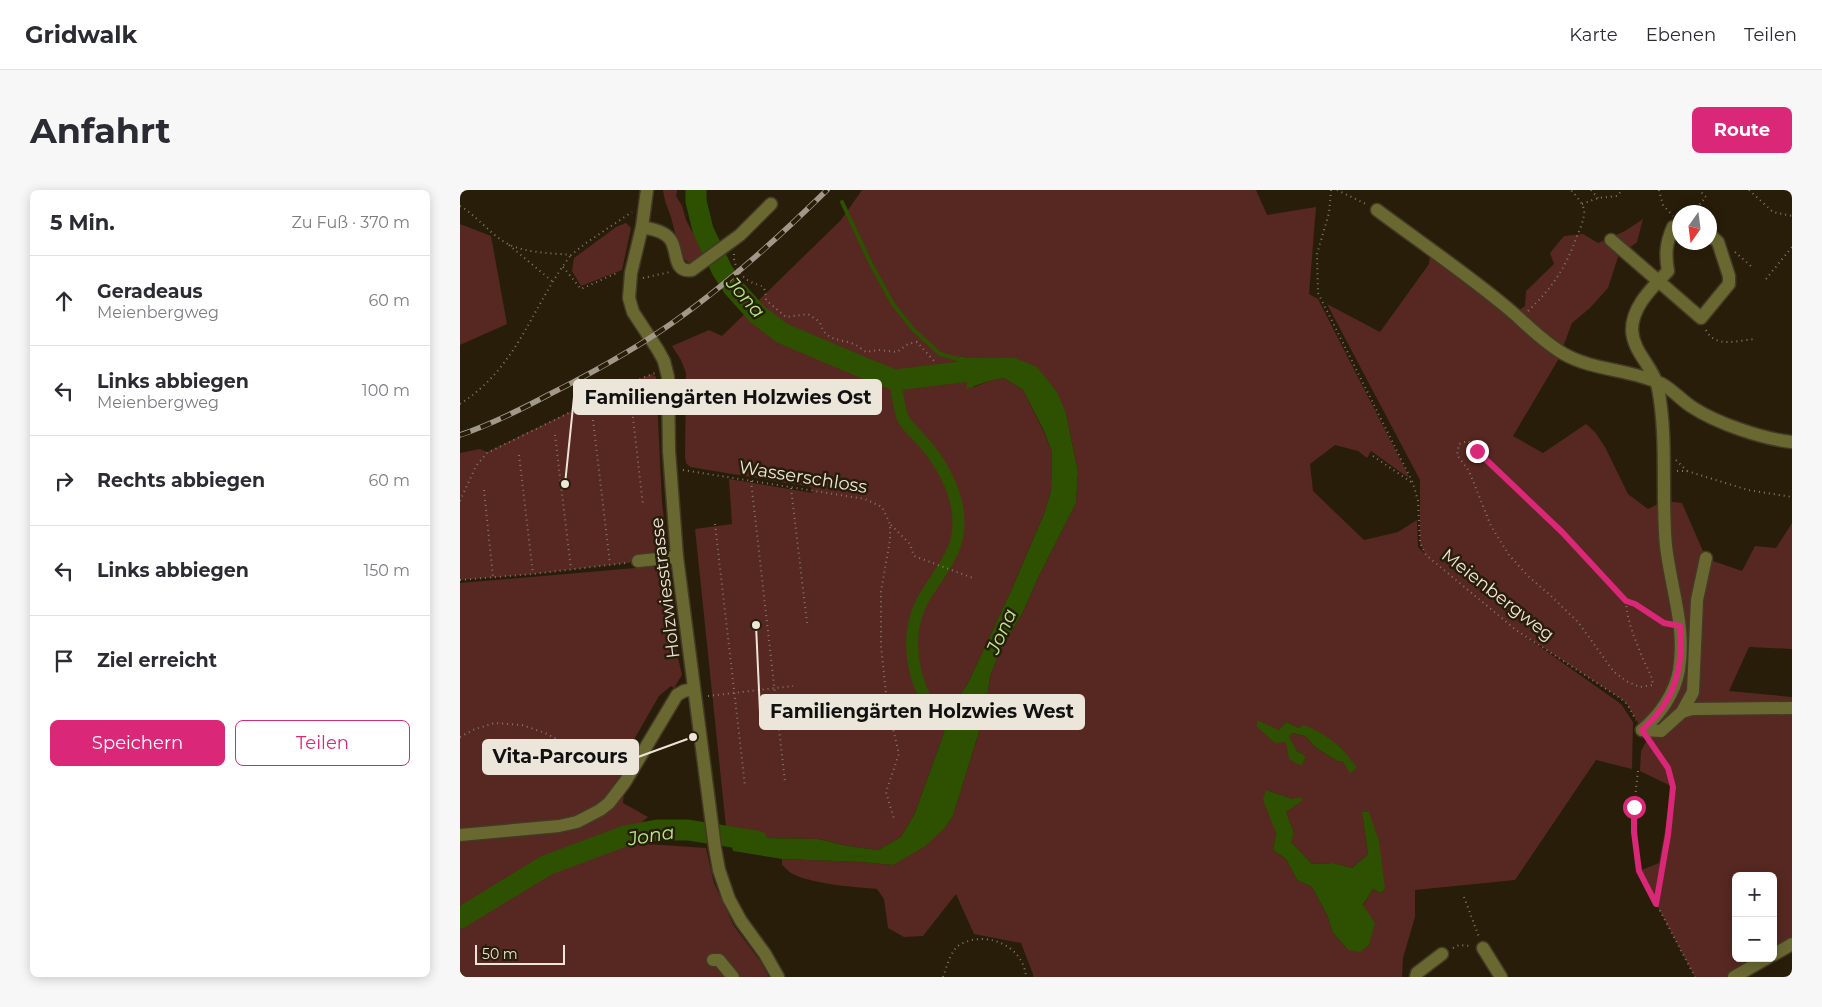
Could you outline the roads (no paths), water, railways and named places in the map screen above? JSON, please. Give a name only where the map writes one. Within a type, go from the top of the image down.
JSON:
[{"type":"street","name":"Holzwiesstrasse","points":[[646,196],[629,298],[633,312],[658,350],[667,369],[670,397],[670,468],[677,557],[710,816],[719,870],[729,899],[741,921],[765,954],[778,977]]},
{"type":"street","points":[[642,227],[663,233],[670,239],[674,247],[678,266],[682,270],[692,270],[734,239],[771,204]]},
{"type":"street","points":[[1377,210],[1466,275],[1546,343],[1566,355],[1657,382],[1692,407],[1717,421],[1749,432],[1792,442]]},
{"type":"street","points":[[1672,229],[1667,241],[1668,271],[1644,297],[1635,314],[1632,331],[1635,346],[1654,374],[1657,382],[1663,422],[1666,547],[1682,644],[1678,672],[1670,696],[1658,713],[1642,730],[1661,732],[1682,712],[1693,692],[1697,600],[1706,558]]},
{"type":"street","points":[[1611,240],[1701,318],[1729,284],[1729,276],[1717,241]]},
{"type":"street","points":[[638,561],[677,557]]},
{"type":"street","points":[[460,835],[559,826],[577,822],[600,810],[617,793],[629,776],[676,695],[694,689]]},
{"type":"street","points":[[1682,712],[1699,709],[1792,708]]},
{"type":"street","points":[[1777,953],[1792,944]]},
{"type":"street","points":[[1483,948],[1501,977]]},
{"type":"street","points":[[1416,977],[1417,973],[1442,954]]},
{"type":"street","points":[[713,960],[719,960],[733,977]]},
{"type":"street","points":[[1734,977],[1760,962]]},
{"type":"water","points":[[959,356],[970,358],[1015,358],[1037,367],[1057,392],[1066,413],[1078,472],[1076,503],[1022,614],[1000,651],[990,676],[979,732],[953,816],[944,829],[924,847],[893,865],[782,859],[733,851],[726,827],[768,838],[818,839],[878,850],[901,837],[915,813],[954,705],[968,683],[1011,591],[1044,514],[1051,491],[1052,452],[1044,431],[1023,390],[1004,378],[966,389],[966,373],[957,361]]},
{"type":"water","points":[[1257,720],[1279,730],[1286,722],[1299,728],[1304,725],[1313,729],[1340,747],[1357,768],[1350,773],[1343,762],[1337,761],[1315,747],[1305,736],[1292,733],[1289,737],[1297,751],[1306,756],[1302,766],[1289,759],[1286,742],[1275,743],[1257,727]]},
{"type":"water","points":[[1266,790],[1293,799],[1301,797],[1303,800],[1286,812],[1294,833],[1291,842],[1312,864],[1333,863],[1352,868],[1368,854],[1362,812],[1369,812],[1379,841],[1385,889],[1380,893],[1373,889],[1363,905],[1375,923],[1369,945],[1360,952],[1348,950],[1333,933],[1327,915],[1312,887],[1297,880],[1286,859],[1273,850],[1276,833],[1263,800]]},
{"type":"waterway","name":"Jona","points":[[696,190],[696,201],[703,230],[722,270],[733,287],[758,315],[782,333],[895,380],[994,368]]},
{"type":"waterway","points":[[842,202],[871,264],[893,304],[913,329],[940,354],[958,359]]},
{"type":"waterway","points":[[895,380],[902,416],[940,465],[949,481],[957,507],[958,532],[956,543],[947,563],[920,605],[913,631],[912,645],[916,672],[925,698],[957,736]]},
{"type":"waterway","name":"Jona","points":[[460,918],[547,865],[625,836],[657,830],[688,830],[757,841]]},
{"type":"railway","points":[[460,435],[506,416],[593,372],[662,330],[705,299],[748,264],[827,190]]},
{"type":"place","name":"Familiengärten Holzwies Ost","points":[[565,484]]},
{"type":"place","name":"Familiengärten Holzwies West","points":[[756,625]]},
{"type":"place","name":"Vita-Parcours","points":[[693,737]]}]
